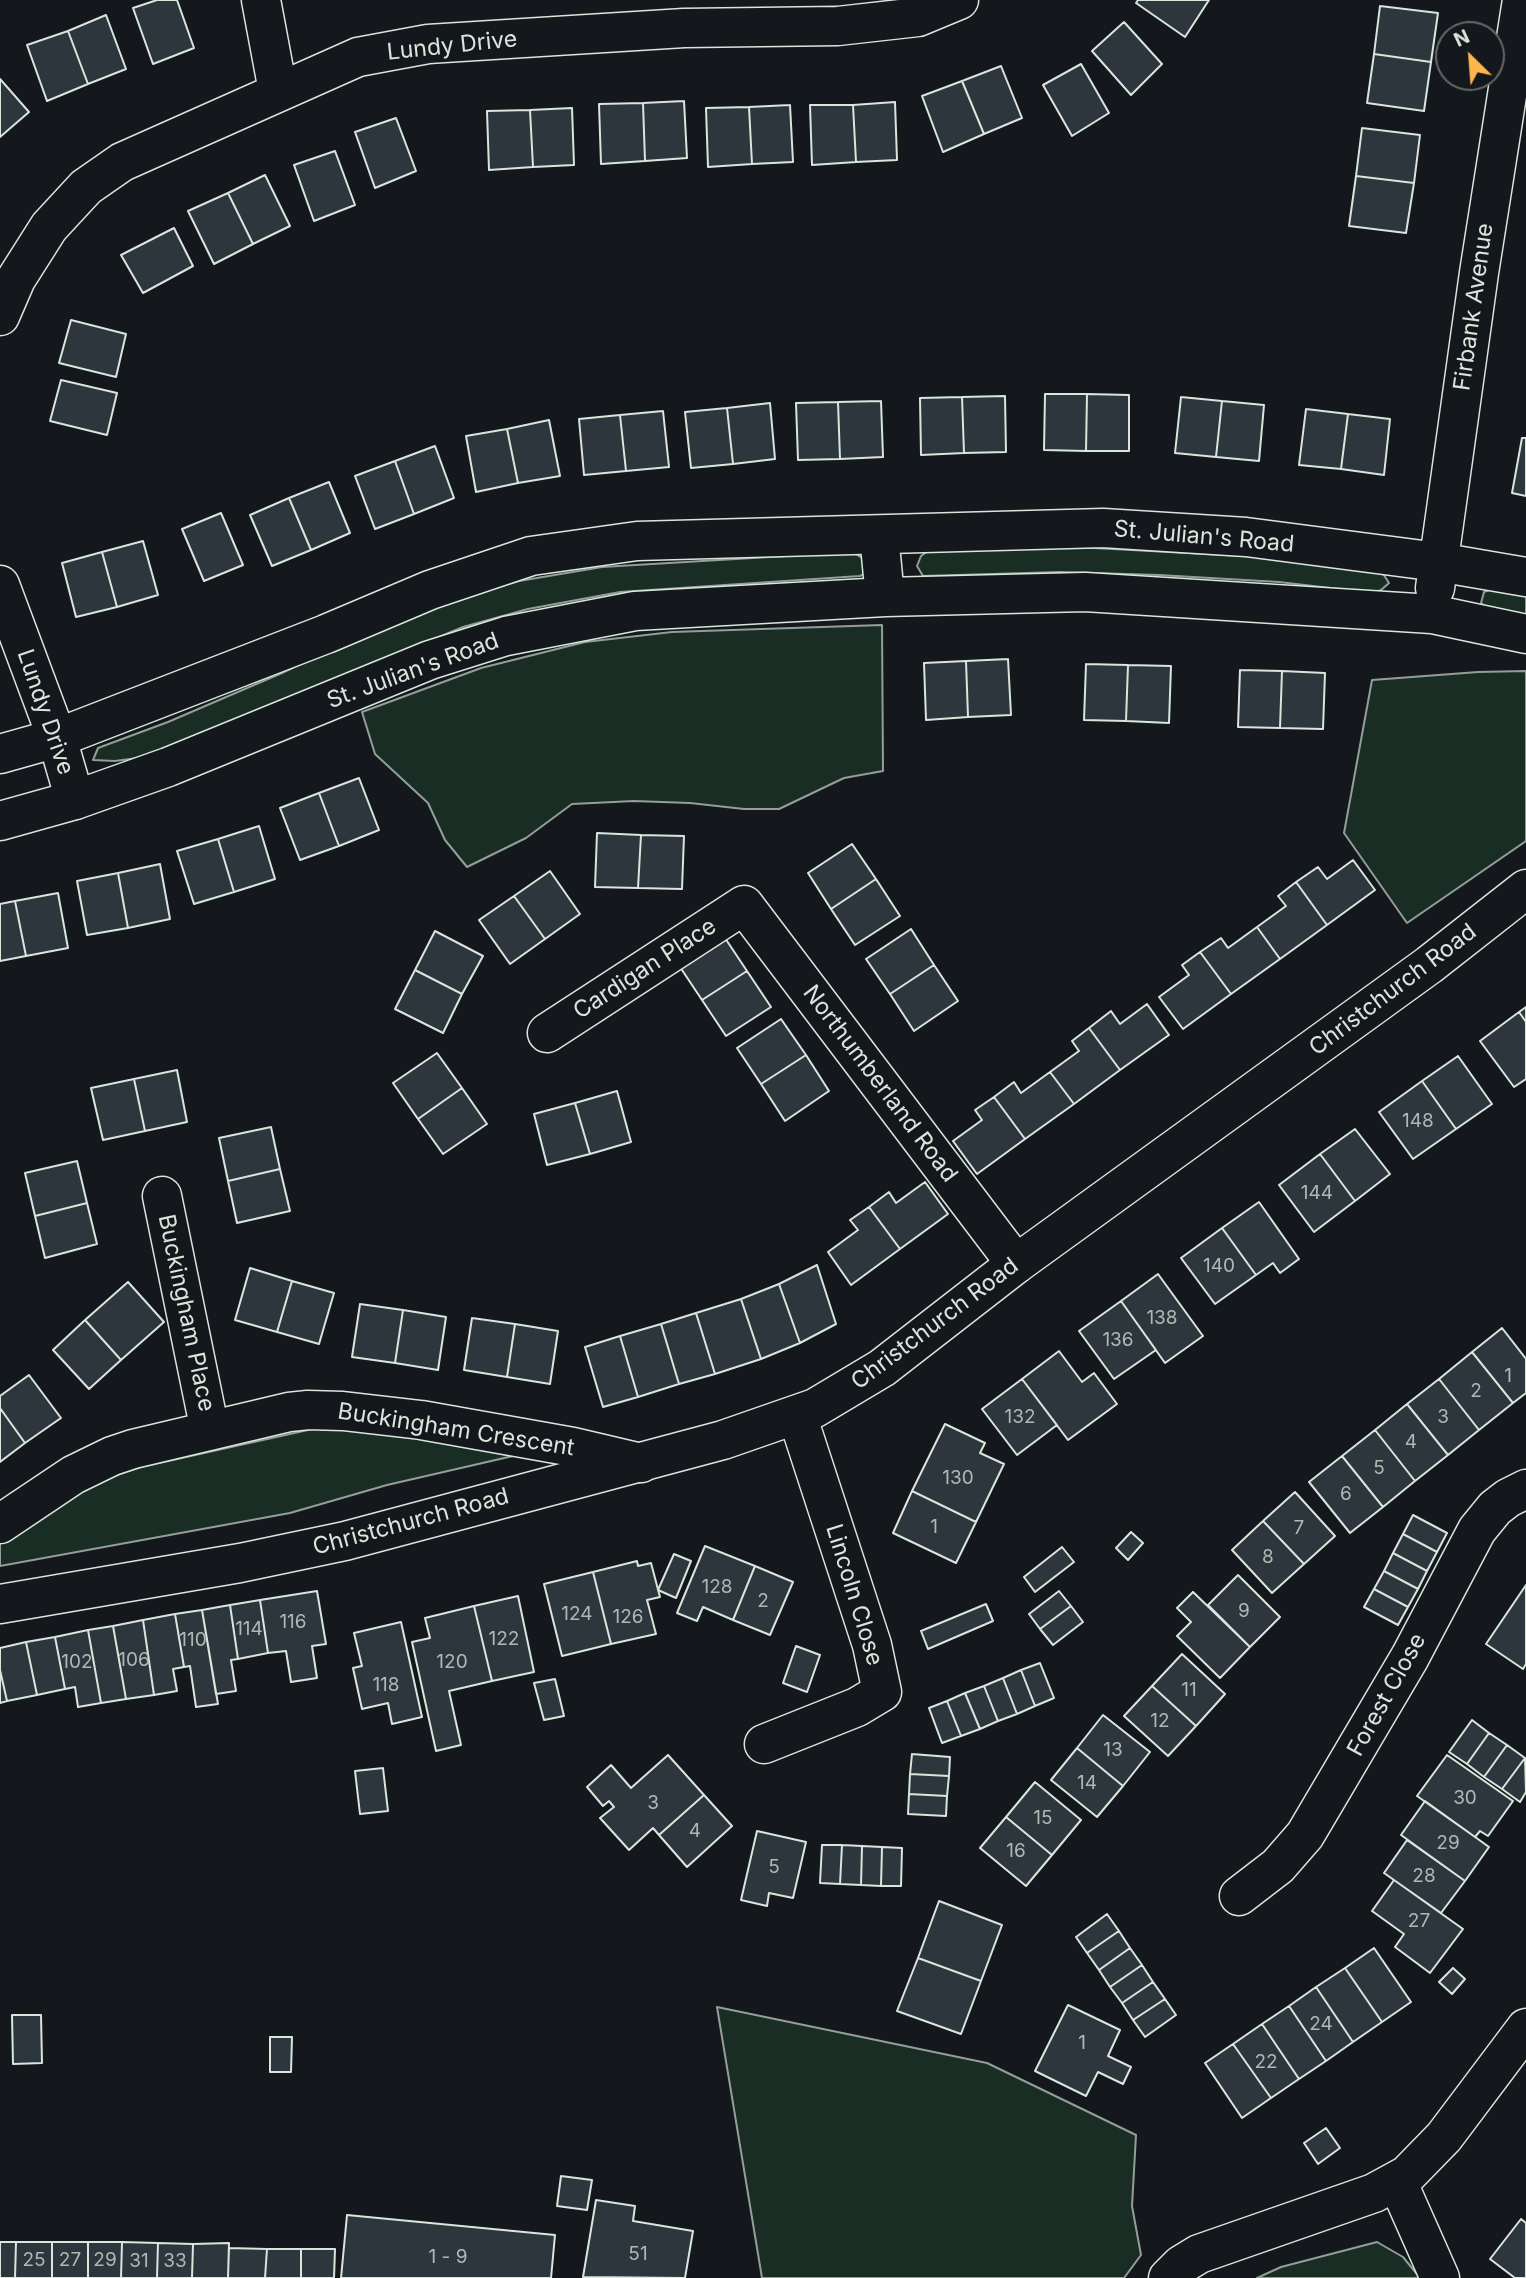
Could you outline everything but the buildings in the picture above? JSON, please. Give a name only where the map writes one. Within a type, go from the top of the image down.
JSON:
[{"type":"street","points":[[261,0],[278,91]]},
{"type":"street","name":"Lundy Drive","points":[[0,316],[16,279],[50,228],[86,187],[122,162],[358,57],[428,44],[683,14],[838,26],[918,17],[959,0]]},
{"type":"street","name":"Firbank Avenue","points":[[1432,614],[1479,273],[1522,18]]},
{"type":"street","name":"St. Julian's Road","points":[[0,754],[57,738],[326,634],[430,590],[531,556],[637,541],[1103,528],[1246,537],[1438,562],[1526,578]]},
{"type":"street","points":[[879,535],[885,597]]},
{"type":"street","name":"Lundy Drive","points":[[0,585],[57,738],[75,800]]},
{"type":"street","name":"St. Julian's Road","points":[[0,821],[75,800],[168,767],[430,660],[506,636],[635,611],[885,597],[1085,592],[1432,614],[1526,634]]},
{"type":"street","name":"Christchurch Road","points":[[0,1604],[298,1551],[641,1463],[741,1435],[797,1415],[864,1380],[1016,1264],[1429,965],[1526,889]]},
{"type":"street","name":"Northumberland Road","points":[[744,905],[1016,1264]]},
{"type":"street","name":"Cardigan Place","points":[[547,1033],[744,905]]},
{"type":"street","name":"Buckingham Place","points":[[162,1196],[210,1431]]},
{"type":"street","name":"Buckingham Crescent","points":[[0,1524],[91,1464],[133,1449],[289,1412],[334,1411],[421,1420],[573,1447],[641,1463]]},
{"type":"street","name":"Lincoln Close","points":[[764,1745],[857,1707],[882,1692],[872,1645],[797,1415]]},
{"type":"street","name":"Forest Close","points":[[1239,1896],[1278,1866],[1306,1835],[1410,1657],[1477,1530],[1495,1508],[1526,1489]]},
{"type":"street","points":[[1168,2278],[1181,2265],[1199,2254],[1374,2193],[1397,2181],[1423,2161],[1438,2144],[1526,2028]]},
{"type":"street","points":[[1397,2181],[1440,2278]]},
{"type":"green space","points":[[1075,547],[1319,560],[1382,572],[1389,583],[1373,593],[1279,582],[1159,575],[1060,572],[923,576],[917,566],[921,556],[929,550]]},
{"type":"green space","points":[[853,552],[865,560],[870,571],[860,576],[620,592],[528,609],[463,627],[153,756],[115,761],[93,760],[98,748],[168,722],[353,639],[464,596],[519,581],[602,567]]},
{"type":"green space","points":[[1494,588],[1526,594],[1526,617],[1490,610],[1481,603],[1484,592]]},
{"type":"green space","points":[[882,625],[883,771],[844,778],[779,809],[634,801],[572,804],[526,838],[467,867],[445,840],[428,803],[375,754],[362,712],[481,668],[585,642],[672,632]]},
{"type":"green space","points":[[1526,671],[1526,841],[1407,923],[1344,833],[1372,680]]},
{"type":"green space","points":[[326,1426],[365,1426],[513,1456],[387,1485],[290,1513],[0,1566],[0,1540],[16,1527],[105,1479],[141,1467]]},
{"type":"green space","points":[[717,2007],[987,2063],[1136,2135],[1132,2206],[1141,2255],[1124,2278],[762,2278]]},
{"type":"green space","points":[[1377,2242],[1403,2257],[1420,2278],[1257,2278],[1281,2267]]}]
